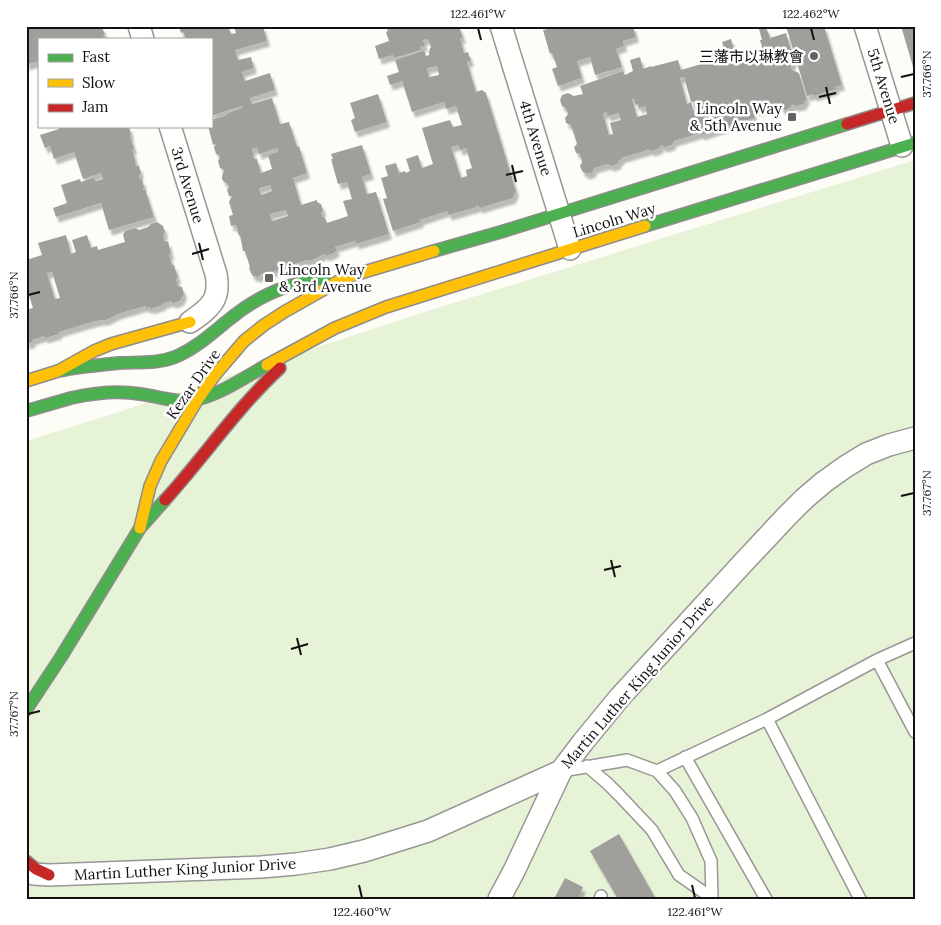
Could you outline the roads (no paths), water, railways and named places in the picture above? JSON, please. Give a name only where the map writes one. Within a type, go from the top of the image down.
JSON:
[{"type":"main road","name":"Lincoln Way","points":[[344,278],[560,213],[915,102]]},
{"type":"main road","name":"Lincoln Way","points":[[324,334],[374,311],[908,144]]},
{"type":"main road","points":[[26,381],[58,371],[86,366],[154,362],[172,358],[192,350],[204,342],[230,318],[246,307],[277,291],[313,279],[344,278]]},
{"type":"main road","name":"Kezar Drive","points":[[140,528],[150,486],[158,469],[198,399],[214,376],[244,341],[284,312],[344,278]]},
{"type":"main road","points":[[58,371],[111,344],[190,322]]},
{"type":"main road","points":[[26,411],[71,398],[116,391],[136,393],[172,401],[198,399],[230,386],[324,334]]},
{"type":"main road","name":"Kezar Drive","points":[[26,710],[61,657],[140,528],[173,492],[265,382],[304,347],[324,334]]},
{"type":"main road","points":[[26,861],[49,875]]},
{"type":"street","points":[[139,26],[143,38]]},
{"type":"street","name":"4th Avenue","points":[[501,26],[570,249]]},
{"type":"street","name":"5th Avenue","points":[[865,26],[891,110],[908,144]]},
{"type":"street","name":"3rd Avenue","points":[[171,128],[218,285],[212,303],[206,311],[190,322]]},
{"type":"street","name":"Martin Luther King Junior Drive","points":[[26,873],[49,875],[260,868],[330,859],[364,851],[428,831],[561,771],[620,697],[798,505],[831,477],[866,454],[915,438]]},
{"type":"street","points":[[499,899],[561,771]]},
{"type":"street","name":"Martin Luther King Junior Drive","points":[[26,882],[49,875]]},
{"type":"lane","points":[[657,771],[767,718],[877,660],[915,643]]},
{"type":"lane","points":[[877,660],[915,732]]},
{"type":"lane","points":[[767,718],[860,899]]},
{"type":"lane","points":[[684,757],[766,899]]},
{"type":"lane","points":[[561,771],[587,766],[627,760],[657,771],[675,791],[688,811],[712,861],[712,898],[679,875],[652,830],[607,783],[587,766]]},
{"type":"place","name":"三藩市以琳教會","points":[[814,56]]},
{"type":"place","name":"Lincoln Way & 5th Avenue","points":[[792,117]]},
{"type":"place","name":"Lincoln Way & 3rd Avenue","points":[[269,278]]}]
